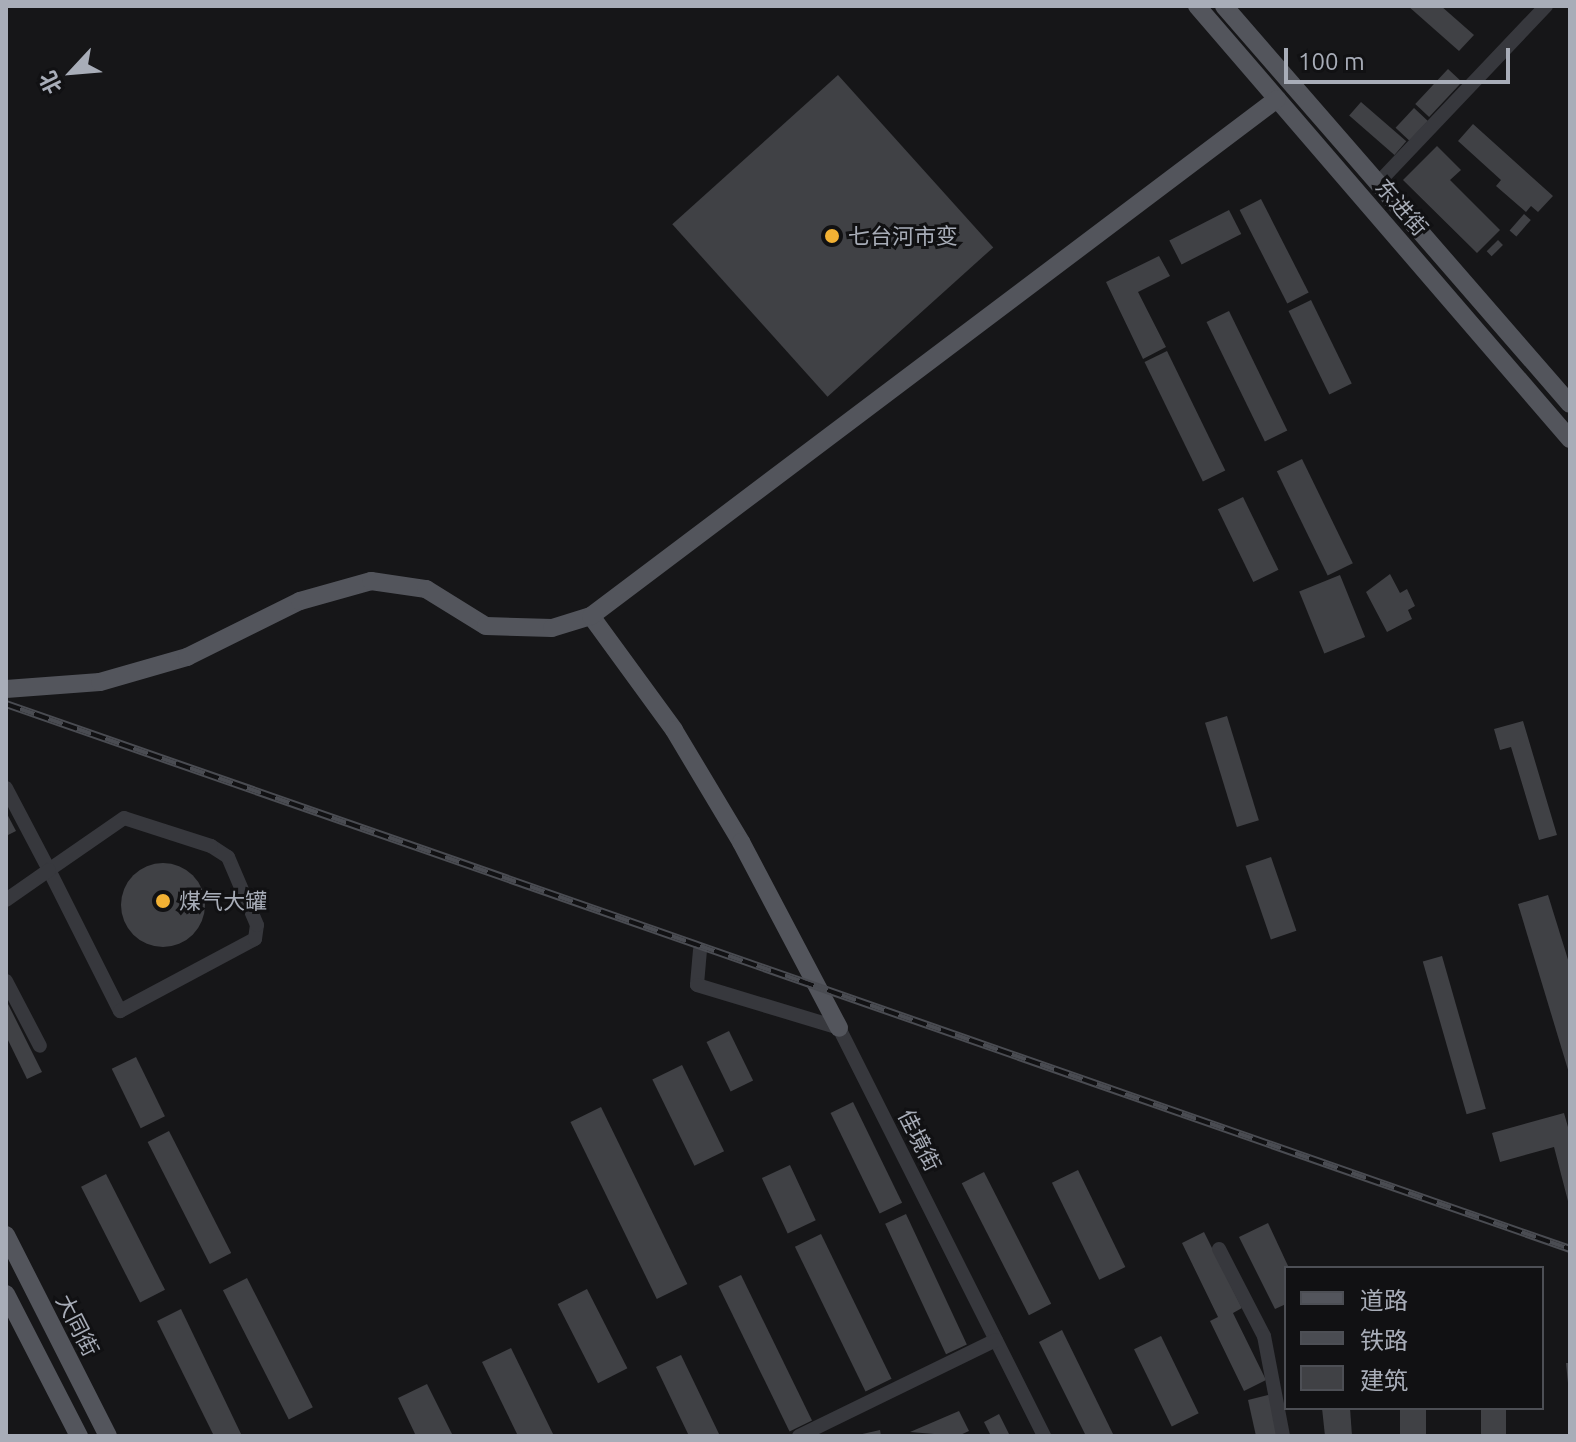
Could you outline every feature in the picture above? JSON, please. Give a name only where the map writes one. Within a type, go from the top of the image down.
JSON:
[{"type":"main road","name":"东进街","points":[[1197,6],[1570,439]]},
{"type":"main road","name":"东进街","points":[[1224,6],[1570,404]]},
{"type":"main road","points":[[6,689],[115,678],[187,657],[300,601],[371,581],[426,589],[486,626],[552,628],[591,616],[1277,99]]},
{"type":"main road","points":[[591,616],[674,730],[741,842],[839,1028]]},
{"type":"main road","name":"大同街","points":[[6,1235],[108,1436]]},
{"type":"main road","points":[[6,1294],[79,1436]]},
{"type":"street","points":[[1378,183],[1546,6]]},
{"type":"street","points":[[6,788],[49,870],[120,1011],[251,946],[257,925],[228,857],[211,846],[124,818],[49,870],[6,900]]},
{"type":"street","points":[[700,950],[697,985],[839,1028]]},
{"type":"street","points":[[6,981],[40,1046]]},
{"type":"street","name":"佳境街","points":[[839,1028],[1044,1436]]},
{"type":"street","points":[[1219,1249],[1264,1336],[1278,1389],[1283,1436]]},
{"type":"street","points":[[808,1434],[996,1340]]},
{"type":"building","points":[[1408,6],[1441,6],[1474,35],[1459,51]]},
{"type":"building","points":[[1448,69],[1462,82],[1429,117],[1415,104]]},
{"type":"building","name":"七台河市变","points":[[838,75],[993,247],[828,397],[672,224]]},
{"type":"building","points":[[1361,102],[1406,141],[1394,155],[1349,116]]},
{"type":"building","points":[[1414,108],[1428,121],[1409,141],[1396,128]]},
{"type":"building","points":[[1473,124],[1553,196],[1538,212],[1531,206],[1526,212],[1496,186],[1501,180],[1458,141]]},
{"type":"building","points":[[1437,146],[1461,170],[1450,180],[1500,230],[1477,253],[1403,180]]},
{"type":"building","points":[[1261,199],[1309,293],[1287,303],[1240,210]]},
{"type":"building","points":[[1229,210],[1241,234],[1182,264],[1169,240]]},
{"type":"building","points":[[1524,214],[1531,220],[1516,237],[1510,231]]},
{"type":"building","points":[[1498,240],[1503,245],[1492,256],[1487,251]]},
{"type":"building","points":[[1159,256],[1170,276],[1138,292],[1166,347],[1143,359],[1106,282]]},
{"type":"building","points":[[1311,300],[1352,384],[1329,395],[1289,311]]},
{"type":"building","points":[[1229,311],[1287,431],[1265,441],[1207,322]]},
{"type":"building","points":[[1167,351],[1225,471],[1203,481],[1145,362]]},
{"type":"building","points":[[1302,459],[1353,563],[1328,576],[1277,471]]},
{"type":"building","points":[[1243,497],[1279,570],[1253,582],[1218,509]]},
{"type":"building","points":[[1390,574],[1400,593],[1407,589],[1415,606],[1408,610],[1412,619],[1387,632],[1366,592]]},
{"type":"building","points":[[1340,575],[1365,637],[1324,654],[1299,591]]},
{"type":"building","points":[[1227,716],[1259,820],[1237,827],[1205,723]]},
{"type":"building","points":[[1523,721],[1557,835],[1539,840],[1511,747],[1500,750],[1494,729]]},
{"type":"building","points":[[6,812],[16,831],[6,836]]},
{"type":"building","points":[[1271,857],[1296,931],[1271,940],[1245,866]]},
{"type":"building","name":"煤气大罐","points":[[163,863],[179,866],[193,875],[202,889],[205,905],[202,921],[193,935],[179,944],[163,947],[147,944],[133,935],[124,921],[121,905],[124,889],[133,875],[147,866]]},
{"type":"building","points":[[1548,895],[1570,966],[1569,1073],[1518,904]]},
{"type":"building","points":[[1442,956],[1486,1109],[1467,1114],[1423,962]]},
{"type":"building","points":[[6,1000],[42,1072],[27,1079],[6,1036]]},
{"type":"building","points":[[729,1031],[753,1080],[731,1091],[707,1042]]},
{"type":"building","points":[[136,1057],[165,1116],[141,1128],[112,1069]]},
{"type":"building","points":[[682,1065],[724,1151],[694,1166],[652,1079]]},
{"type":"building","points":[[853,1102],[902,1203],[880,1214],[831,1113]]},
{"type":"building","points":[[601,1107],[687,1284],[657,1299],[570,1122]]},
{"type":"building","points":[[1564,1113],[1570,1134],[1569,1205],[1554,1147],[1500,1162],[1492,1133]]},
{"type":"building","points":[[169,1131],[231,1253],[210,1264],[148,1142]]},
{"type":"building","points":[[790,1165],[816,1220],[788,1233],[762,1178]]},
{"type":"building","points":[[1078,1170],[1125,1267],[1099,1280],[1052,1183]]},
{"type":"building","points":[[984,1172],[1051,1304],[1029,1315],[962,1183]]},
{"type":"building","points":[[106,1174],[165,1290],[140,1303],[81,1187]]},
{"type":"building","points":[[906,1214],[967,1345],[946,1354],[885,1224]]},
{"type":"building","points":[[1268,1223],[1288,1266],[1284,1266],[1284,1305],[1275,1309],[1239,1237]]},
{"type":"building","points":[[1204,1232],[1242,1308],[1233,1313],[1266,1380],[1244,1391],[1210,1321],[1218,1317],[1182,1243]]},
{"type":"building","points":[[821,1234],[892,1379],[866,1391],[795,1247]]},
{"type":"building","points":[[741,1275],[812,1421],[790,1432],[719,1286]]},
{"type":"building","points":[[247,1278],[313,1407],[289,1419],[223,1290]]},
{"type":"building","points":[[587,1289],[627,1368],[598,1383],[558,1304]]},
{"type":"building","points":[[181,1309],[242,1436],[214,1436],[157,1321]]},
{"type":"building","points":[[1062,1330],[1114,1436],[1086,1436],[1039,1342]]},
{"type":"building","points":[[1161,1336],[1199,1413],[1172,1426],[1134,1349]]},
{"type":"building","points":[[511,1348],[554,1436],[518,1436],[482,1362]]},
{"type":"building","points":[[681,1355],[720,1436],[689,1436],[656,1367]]},
{"type":"building","points":[[1566,1363],[1570,1363],[1570,1383],[1568,1383]]},
{"type":"building","points":[[427,1384],[453,1436],[416,1436],[398,1398]]},
{"type":"building","points":[[1272,1394],[1281,1436],[1256,1436],[1248,1400]]},
{"type":"building","points":[[1322,1410],[1350,1410],[1352,1436],[1325,1436]]},
{"type":"building","points":[[1400,1410],[1426,1410],[1426,1436],[1400,1436]]},
{"type":"building","points":[[1481,1410],[1506,1410],[1506,1436],[1481,1436]]},
{"type":"building","points":[[959,1411],[969,1431],[958,1436],[910,1432]]},
{"type":"building","points":[[999,1414],[1010,1436],[991,1436],[984,1422]]},
{"type":"building","points":[[880,1430],[881,1436],[858,1436],[858,1435]]},
{"type":"railway","points":[[6,704],[1570,1249]]},
{"type":"place","name":"七台河市变","points":[[832,236]]},
{"type":"place","name":"煤气大罐","points":[[163,901]]}]
